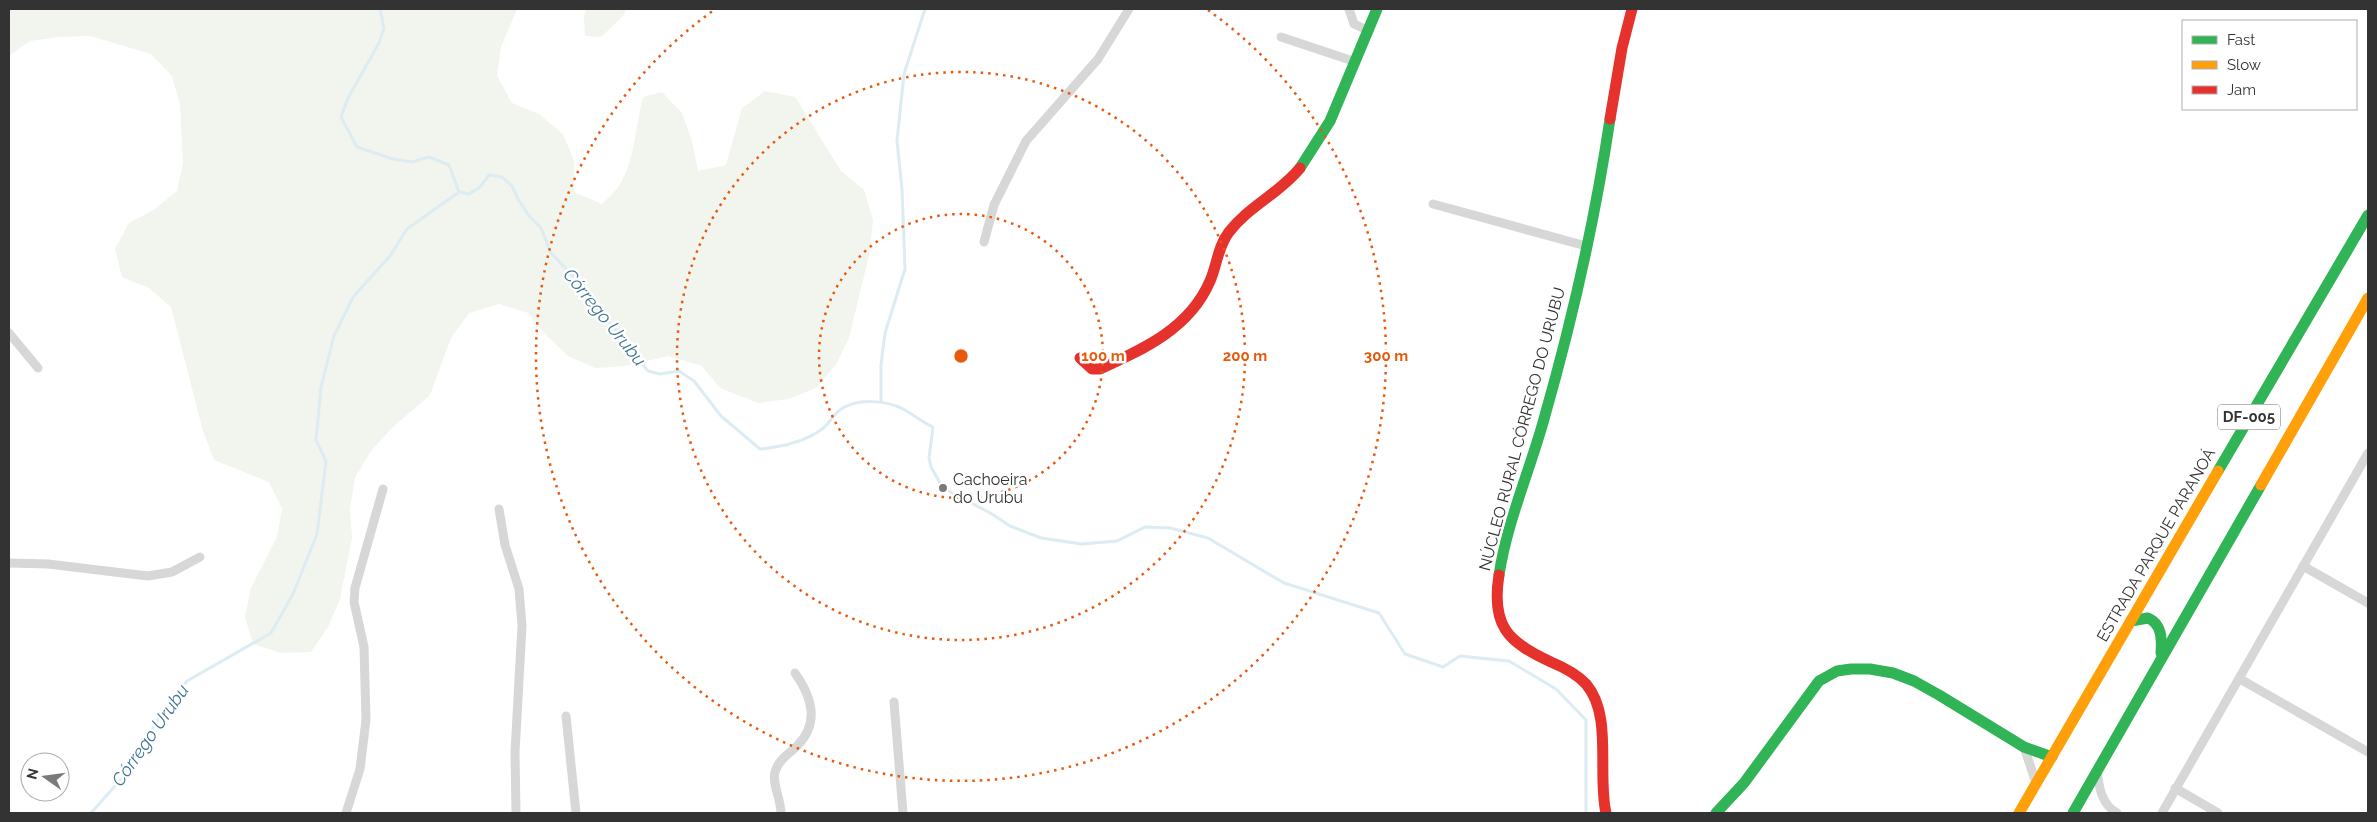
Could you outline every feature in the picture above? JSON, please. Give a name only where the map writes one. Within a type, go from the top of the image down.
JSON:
[{"type":"street","points":[[984,242],[994,205],[1026,141],[1098,59],[1129,9]]},
{"type":"street","points":[[1349,9],[1354,24],[1369,31]]},
{"type":"street","points":[[1080,358],[1092,369],[1100,369],[1161,340],[1188,316],[1210,281],[1222,243],[1227,234],[1238,221],[1291,179],[1310,158],[1325,131],[1377,9]]},
{"type":"street","name":"NÚCLEO RURAL CÓRREGO DO URUBU","points":[[1606,813],[1603,797],[1602,734],[1597,707],[1591,691],[1579,677],[1534,656],[1519,645],[1501,622],[1497,611],[1497,590],[1508,538],[1546,415],[1586,246],[1604,162],[1619,55],[1632,9]]},
{"type":"street","points":[[1281,37],[1356,62]]},
{"type":"street","points":[[1433,204],[1586,246]]},
{"type":"street","name":"ESTRADA PARQUE PARANOÁ","points":[[2019,813],[2302,325],[2368,215]]},
{"type":"street","name":"DF-005","points":[[2073,813],[2161,656],[2368,298]]},
{"type":"street","points":[[9,333],[38,368]]},
{"type":"street","points":[[2162,813],[2368,453]]},
{"type":"street","points":[[346,813],[360,769],[366,720],[364,647],[355,610],[354,595],[383,489]]},
{"type":"street","points":[[499,509],[505,544],[519,589],[522,626],[515,752],[516,813]]},
{"type":"street","points":[[9,563],[48,564],[148,576],[172,572],[200,557]]},
{"type":"street","points":[[2303,566],[2368,603]]},
{"type":"street","points":[[2132,621],[2147,618],[2158,624],[2162,634],[2161,656]]},
{"type":"street","points":[[1716,813],[1744,783],[1819,681],[1837,671],[1870,669],[1893,673],[1914,681],[2024,747],[2052,757]]},
{"type":"street","points":[[781,813],[775,773],[778,764],[809,733],[812,717],[810,700],[804,685],[795,673]]},
{"type":"street","points":[[2240,679],[2368,752]]},
{"type":"street","points":[[894,702],[903,813]]},
{"type":"street","points":[[566,716],[576,813]]},
{"type":"street","points":[[2024,747],[2036,783]]},
{"type":"street","points":[[2097,770],[2100,789],[2105,802],[2117,813]]},
{"type":"street","points":[[2175,788],[2218,813]]},
{"type":"shaded area","points":[[9,9],[517,9],[501,47],[497,76],[512,103],[539,114],[563,134],[574,161],[574,192],[602,204],[618,187],[626,171],[633,150],[643,97],[662,92],[682,113],[692,141],[698,171],[726,165],[742,108],[765,91],[795,97],[841,171],[864,190],[873,220],[870,251],[849,338],[836,365],[816,388],[788,399],[758,403],[720,388],[702,366],[668,356],[625,366],[595,368],[568,356],[546,335],[528,313],[499,304],[469,313],[451,338],[430,395],[392,428],[370,452],[355,478],[350,509],[352,538],[340,599],[328,627],[311,652],[281,653],[253,644],[245,617],[251,588],[277,537],[282,509],[269,482],[214,460],[203,431],[171,307],[149,288],[122,277],[115,249],[129,223],[155,209],[177,191],[183,163],[180,105],[172,76],[151,54],[90,36],[30,41],[9,56]]},
{"type":"shaded area","points":[[586,9],[626,9],[623,16],[601,37],[585,36],[584,17]]},
{"type":"waterway","name":"Córrego Urubu","points":[[380,9],[384,28],[379,43],[348,98],[341,117],[357,147],[393,159],[412,162],[429,157],[449,165],[459,192],[469,194],[480,187],[489,175],[502,177],[512,186],[529,216],[541,228],[551,253],[587,291],[597,307],[648,371],[660,374],[679,371],[694,381],[721,416],[760,449],[800,441],[815,434],[847,406],[862,402],[880,402],[896,406],[933,427],[929,458],[931,467],[943,488],[992,514],[1010,526],[1041,538],[1082,544],[1117,541],[1145,527],[1170,528],[1208,538],[1284,583],[1379,613],[1405,654],[1443,667],[1460,656],[1509,661],[1556,689],[1586,720],[1586,813]]},
{"type":"waterway","name":"Córrego Urubu","points":[[881,402],[881,365],[885,333],[905,269],[902,189],[897,141],[904,74],[925,9]]},
{"type":"waterway","name":"Córrego Urubu","points":[[91,813],[124,776],[160,716],[187,681],[271,633],[293,594],[317,534],[326,461],[316,440],[321,387],[334,336],[353,297],[390,256],[407,229],[459,192]]},
{"type":"traffic: fast","points":[[1300,168],[1330,121],[1377,9]]},
{"type":"traffic: fast","points":[[1499,575],[1507,535],[1544,419],[1564,345],[1590,232],[1610,119]]},
{"type":"traffic: fast","points":[[2218,471],[2368,215]]},
{"type":"traffic: fast","points":[[2073,813],[2261,485]]},
{"type":"traffic: fast","points":[[2131,621],[2148,618],[2156,624],[2161,637],[2161,653]]},
{"type":"traffic: fast","points":[[1716,813],[1744,783],[1819,681],[1837,671],[1870,669],[1893,673],[1914,681],[2024,747],[2052,757]]},
{"type":"traffic: slow","points":[[2261,485],[2368,298]]},
{"type":"traffic: slow","points":[[2019,813],[2218,471]]},
{"type":"traffic: jam","points":[[1610,119],[1622,48],[1632,9]]},
{"type":"traffic: jam","points":[[1080,358],[1092,369],[1100,369],[1149,345],[1178,324],[1191,312],[1210,281],[1225,237],[1237,223],[1283,185],[1300,168]]},
{"type":"traffic: jam","points":[[1499,575],[1498,607],[1500,619],[1505,630],[1523,647],[1565,668],[1578,677],[1586,684],[1594,697],[1602,728],[1606,813]]},
{"type":"place","name":"Cachoeira do Urubu","points":[[943,488]]}]
